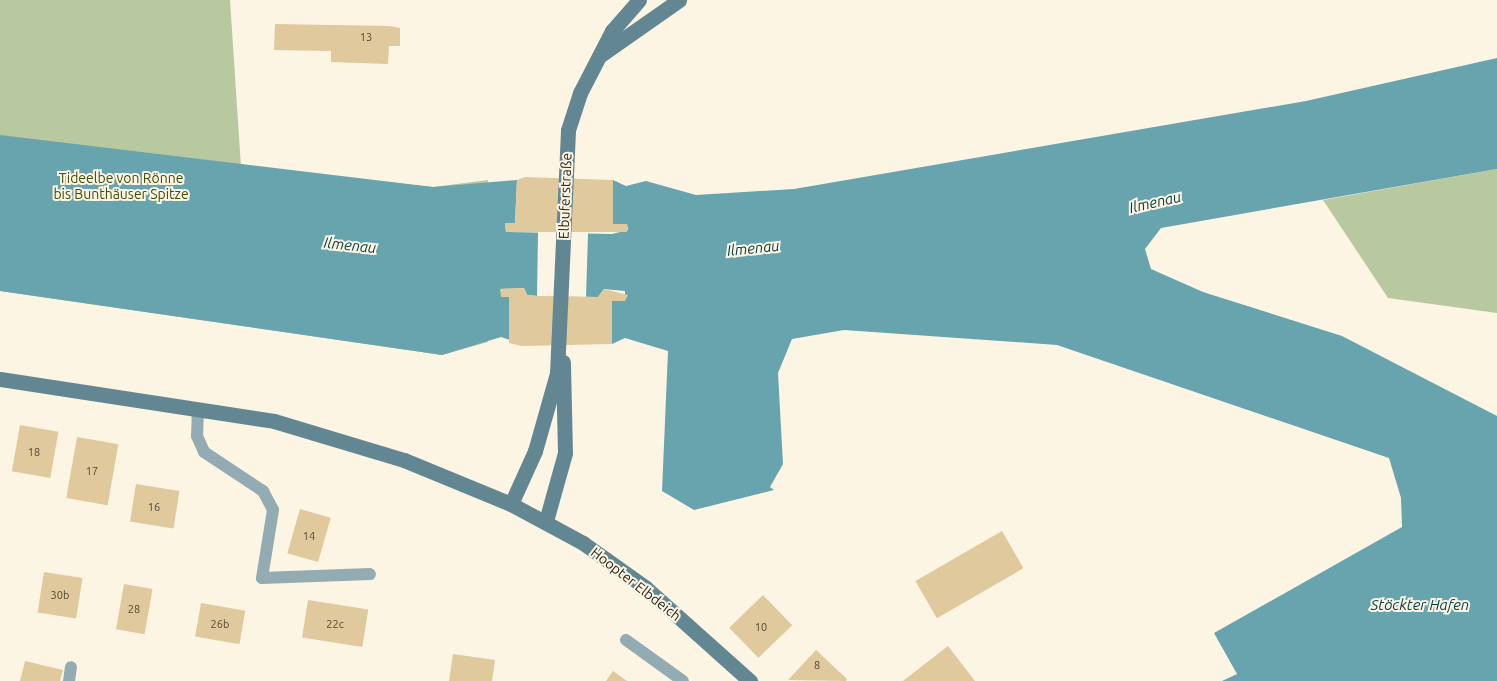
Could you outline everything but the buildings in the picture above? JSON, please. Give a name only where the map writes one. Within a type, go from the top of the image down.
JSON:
[{"type":"street","name":"Elbuferstraße","points":[[546,521],[566,453],[567,393],[561,346],[564,178],[574,108],[617,24],[639,0]]},
{"type":"street","name":"Elbuferstraße","points":[[602,54],[679,0]]},
{"type":"street","name":"Elbuferstraße","points":[[511,504],[551,402],[561,346]]},
{"type":"street","name":"Hoopter Elbdeich","points":[[0,380],[198,409],[332,436],[511,504],[546,521],[646,588],[750,681]]},
{"type":"lane","points":[[198,409],[197,436],[204,452],[263,491],[273,510],[262,578],[370,574]]},
{"type":"lane","points":[[626,640],[683,681]]},
{"type":"lane","points":[[69,681],[71,667]]},
{"type":"green space","name":"Tideelbe von Rönne bis Bunthäuser Spitze","points":[[0,0],[230,0],[241,167],[433,187],[488,180],[488,342],[442,355],[0,291]]},
{"type":"green space","points":[[1497,169],[1497,313],[1388,298],[1323,200]]},
{"type":"water","points":[[1497,58],[1497,169],[1161,228],[1145,249],[1151,269],[1203,292],[1342,336],[1497,416],[1497,681],[1222,681],[1237,674],[1214,633],[1402,527],[1401,498],[1389,458],[1057,345],[844,330],[792,339],[778,373],[783,464],[770,487],[774,490],[694,510],[662,491],[668,351],[625,338],[612,344],[612,301],[625,300],[625,291],[604,289],[598,297],[537,296],[527,295],[524,288],[501,289],[501,297],[509,297],[510,340],[501,337],[442,355],[0,291],[0,135],[433,187],[517,180],[515,223],[505,223],[506,232],[612,234],[628,230],[627,224],[613,224],[613,180],[626,186],[646,181],[696,195],[794,189],[1306,101]]},
{"type":"pier","points":[[543,230],[588,233],[586,297],[537,296],[538,232]]},
{"type":"water label","name":"Ilmenau","points":[[1155,202]]},
{"type":"water label","name":"Ilmenau","points":[[350,245]]},
{"type":"water label","name":"Ilmenau","points":[[753,248]]},
{"type":"water label","name":"Stöckter Hafen","points":[[1420,605]]}]
